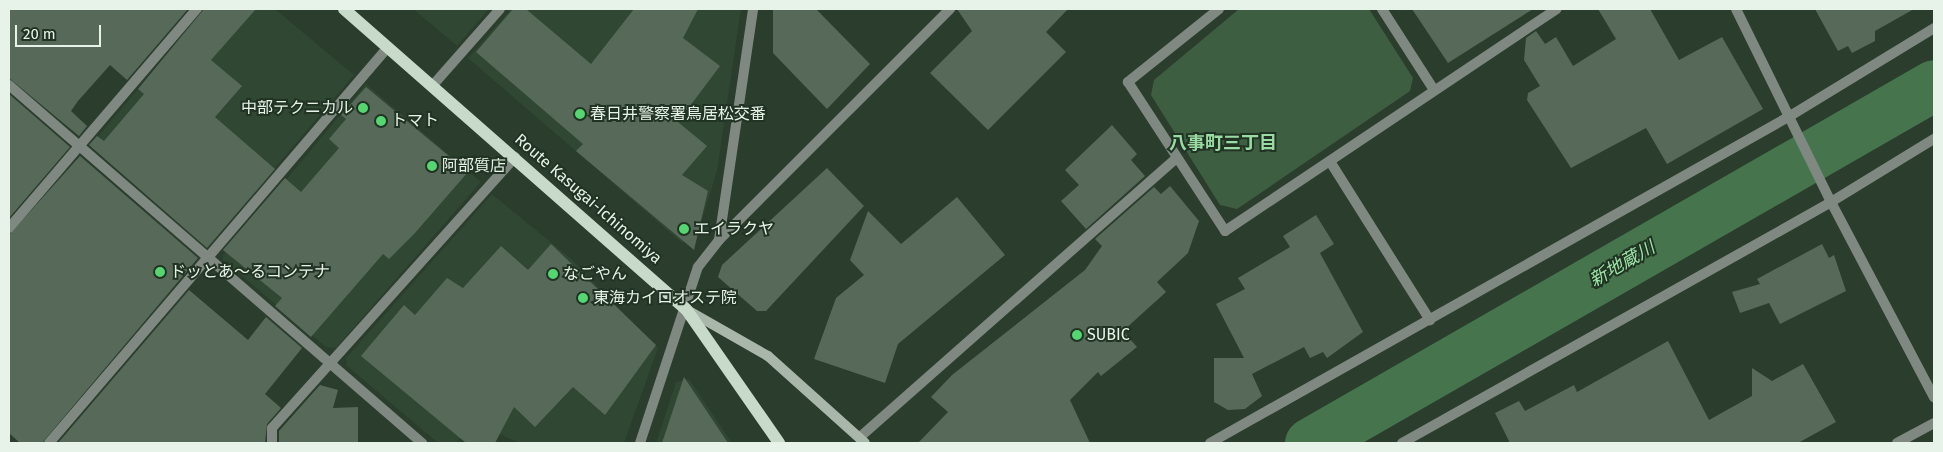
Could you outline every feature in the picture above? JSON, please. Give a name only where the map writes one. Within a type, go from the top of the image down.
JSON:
[{"type":"main road","name":"Route Kasugai-Ichinomiya","points":[[344,9],[515,157],[686,309],[779,443]]},
{"type":"main road","points":[[686,309],[768,356],[862,440]]},
{"type":"street","points":[[9,228],[197,9]]},
{"type":"street","points":[[432,85],[500,9]]},
{"type":"street","points":[[718,240],[753,9]]},
{"type":"street","points":[[640,443],[686,309],[698,267],[718,240],[950,9]]},
{"type":"street","points":[[1219,9],[1128,82],[1225,232],[1556,9]]},
{"type":"street","points":[[1382,9],[1434,90]]},
{"type":"street","points":[[1736,9],[1831,202],[1934,397]]},
{"type":"street","points":[[1210,443],[1790,116],[1934,28]]},
{"type":"street","points":[[49,443],[210,259],[388,47]]},
{"type":"street","points":[[9,85],[422,443]]},
{"type":"street","points":[[1402,443],[1831,202],[1934,139]]},
{"type":"street","points":[[272,443],[272,428],[515,157]]},
{"type":"street","points":[[862,440],[1176,158]]},
{"type":"street","points":[[1330,163],[1430,320]]},
{"type":"street","points":[[1897,443],[1934,423]]},
{"type":"shaded area","points":[[206,9],[275,9],[354,75],[211,243],[204,243],[93,142]]},
{"type":"shaded area","points":[[413,9],[489,9],[457,46]]},
{"type":"shaded area","points":[[511,9],[741,9],[717,171],[695,242],[681,242],[468,58]]},
{"type":"shaded area","points":[[1239,9],[1369,9],[1413,78],[1410,91],[1237,209],[1220,205],[1151,95],[1154,80]]},
{"type":"shaded area","points":[[366,84],[481,182],[336,348],[326,347],[223,260],[223,255]]},
{"type":"shaded area","points":[[492,194],[570,258],[658,348],[624,443],[520,443],[473,423],[456,443],[438,443],[347,366],[346,358]]},
{"type":"shaded area","points":[[689,379],[732,443],[656,443],[676,382]]},
{"type":"building","points":[[9,9],[188,9],[127,80],[110,65],[78,101],[71,111],[87,126],[79,136],[9,78]]},
{"type":"building","points":[[204,9],[256,9],[211,60],[242,86],[215,117],[275,169],[207,248],[89,145],[97,136],[104,141],[144,94],[138,89]]},
{"type":"building","points":[[513,9],[526,9],[591,64],[634,9],[698,9],[683,38],[720,66],[678,122],[707,146],[682,175],[708,191],[694,250],[576,151],[583,144],[476,52]]},
{"type":"building","points":[[773,9],[816,9],[870,64],[827,109],[773,53]]},
{"type":"building","points":[[957,9],[1068,9],[1046,32],[1066,52],[988,130],[930,73],[972,31]]},
{"type":"building","points":[[1412,9],[1533,9],[1448,63]]},
{"type":"building","points":[[1598,9],[1650,9],[1679,60],[1722,37],[1763,109],[1667,164],[1646,128],[1571,168],[1527,100],[1528,93],[1540,86],[1524,60],[1526,38],[1536,31],[1545,44],[1556,37],[1573,66],[1616,39]]},
{"type":"building","points":[[1815,9],[1914,9],[1875,31],[1875,41],[1852,53],[1848,46],[1838,51]]},
{"type":"building","points":[[366,87],[468,172],[415,233],[389,259],[383,254],[311,337],[275,306],[282,298],[223,250],[285,178],[301,192],[339,148],[329,139],[346,119],[341,115]]},
{"type":"building","points":[[9,94],[70,147],[9,218]]},
{"type":"building","points":[[1112,125],[1137,154],[1131,160],[1145,176],[1086,229],[1061,201],[1079,185],[1065,170]]},
{"type":"building","points":[[80,156],[198,258],[42,443],[20,443],[9,433],[9,235]]},
{"type":"building","points":[[827,168],[864,206],[766,311],[757,311],[718,277],[722,265]]},
{"type":"building","points":[[1170,186],[1199,221],[1188,253],[1157,282],[1166,292],[1123,331],[1137,347],[1101,376],[1098,372],[1070,400],[1090,443],[918,443],[948,412],[931,397],[952,375],[1085,270],[1102,246],[1095,239],[1154,187],[1161,194]]},
{"type":"building","points":[[957,197],[1005,255],[898,344],[885,383],[814,359],[836,298],[864,275],[850,260],[868,211],[901,244]]},
{"type":"building","points":[[1316,215],[1334,244],[1320,253],[1363,332],[1327,358],[1323,352],[1310,358],[1304,347],[1252,374],[1262,396],[1245,409],[1228,410],[1214,402],[1214,358],[1244,358],[1216,304],[1245,289],[1238,278],[1290,247],[1283,236]]},
{"type":"building","points":[[551,244],[656,345],[605,415],[573,387],[535,427],[514,407],[495,443],[466,443],[361,356],[404,305],[415,315],[447,278],[463,288],[501,246],[528,270]]},
{"type":"building","points":[[1822,244],[1829,258],[1834,255],[1846,291],[1780,324],[1769,303],[1740,313],[1732,292],[1760,284],[1757,279]]},
{"type":"building","points":[[189,290],[248,340],[266,317],[302,348],[265,394],[281,408],[267,424],[265,443],[58,443]]},
{"type":"building","points":[[1668,341],[1709,420],[1752,396],[1752,368],[1772,381],[1803,364],[1836,422],[1798,443],[1510,443],[1495,413],[1519,401],[1525,411],[1574,385],[1577,392]]},
{"type":"building","points":[[684,377],[728,443],[662,443]]},
{"type":"building","points":[[320,385],[338,390],[333,408],[358,407],[358,443],[279,443],[279,431]]},
{"type":"waterway","name":"新地蔵川","points":[[1310,443],[1934,85]]},
{"type":"place","name":"中部テクニカル","points":[[363,108]]},
{"type":"place","name":"春日井警察署鳥居松交番","points":[[580,114]]},
{"type":"place","name":"トマト","points":[[381,121]]},
{"type":"place","name":"阿部質店","points":[[432,166]]},
{"type":"place","name":"エイラクヤ","points":[[684,229]]},
{"type":"place","name":"ドッとあ〜るコンテナ","points":[[160,272]]},
{"type":"place","name":"なごやん","points":[[553,274]]},
{"type":"place","name":"東海カイロオステ院","points":[[583,298]]},
{"type":"place","name":"SUBIC","points":[[1077,335]]},
{"type":"district","name":"八事町三丁目","points":[[1223,143]]}]
